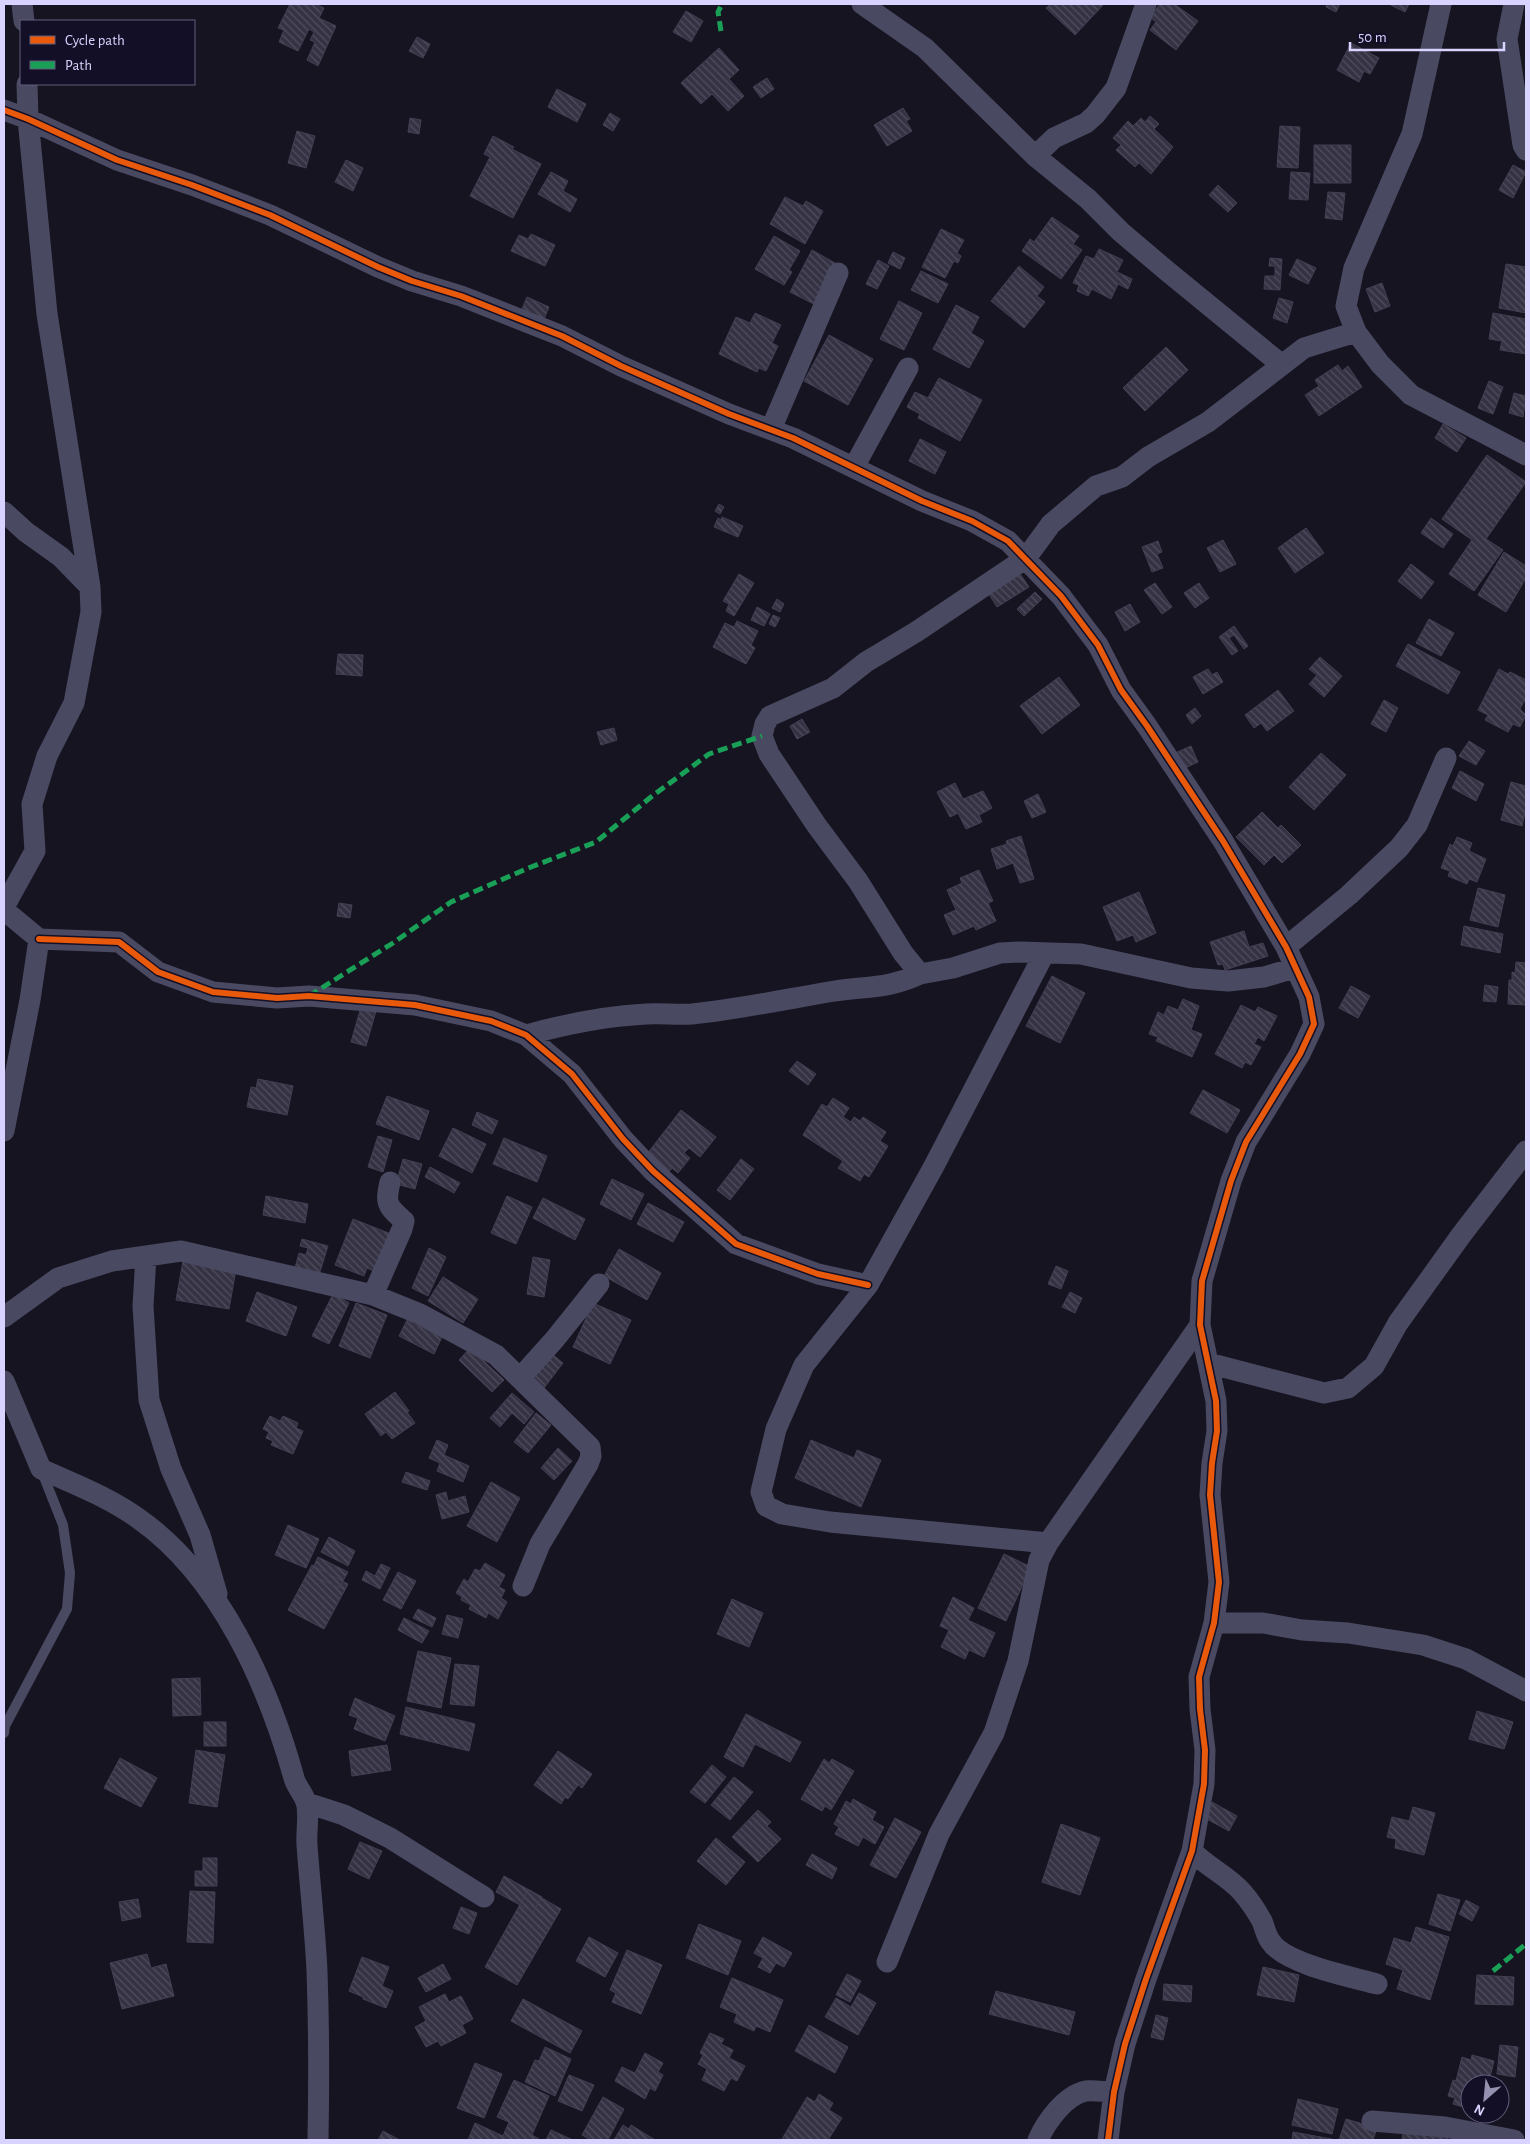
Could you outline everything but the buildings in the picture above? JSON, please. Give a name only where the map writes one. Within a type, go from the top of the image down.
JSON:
[{"type":"street","points":[[22,4],[24,20]]},
{"type":"street","points":[[862,4],[925,48],[1035,156],[1088,199],[1121,232],[1167,272],[1282,365]]},
{"type":"street","points":[[1035,156],[1054,138],[1086,122],[1095,115],[1116,88],[1146,4]]},
{"type":"street","points":[[1441,4],[1412,134],[1354,268],[1346,306],[1356,332],[1380,364],[1411,395],[1526,454]]},
{"type":"street","points":[[1514,4],[1523,145],[1526,150]]},
{"type":"street","points":[[28,85],[28,119],[47,314],[90,587],[91,612],[74,703],[47,756],[32,804],[35,851],[4,909],[38,939],[119,942],[158,972],[213,992],[277,998],[309,996],[415,1005],[491,1021],[526,1035],[572,1074],[623,1139],[653,1171],[736,1244],[818,1274],[868,1285]]},
{"type":"street","points":[[4,110],[117,160],[192,185],[270,215],[378,267],[412,281],[461,296],[562,336],[621,366],[854,467],[922,501],[972,521],[1008,541],[1060,596],[1098,645],[1121,690],[1223,841],[1286,947],[1294,968],[1309,997],[1314,1024],[1300,1054],[1246,1142],[1231,1181],[1202,1280],[1200,1325],[1210,1381],[1216,1401],[1217,1431],[1212,1463],[1210,1496],[1219,1582],[1214,1623],[1199,1677],[1200,1709],[1205,1750],[1204,1784],[1192,1851],[1125,2044],[1114,2092],[1108,2140]]},
{"type":"street","points":[[770,430],[838,273]]},
{"type":"street","points":[[920,974],[903,953],[858,881],[817,826],[769,754],[762,736],[765,724],[770,716],[833,688],[866,662],[916,632],[1026,558],[1051,524],[1096,486],[1122,477],[1148,458],[1208,422],[1304,348],[1356,332]]},
{"type":"street","points":[[854,467],[908,368]]},
{"type":"street","points":[[4,512],[26,532],[61,557],[90,587]]},
{"type":"street","points":[[1286,947],[1349,895],[1399,848],[1417,825],[1446,758]]},
{"type":"street","points":[[4,1131],[30,1000],[38,939]]},
{"type":"street","points":[[526,1035],[569,1024],[610,1017],[647,1014],[689,1014],[751,1007],[837,991],[888,986],[920,974],[954,968],[1000,953],[1080,954],[1191,978],[1228,981],[1264,978],[1294,968]]},
{"type":"street","points":[[1044,954],[934,1166],[868,1285],[804,1365],[776,1429],[761,1492],[766,1506],[782,1514],[830,1522],[1048,1543]]},
{"type":"street","points":[[1208,1363],[1324,1393],[1348,1388],[1374,1366],[1398,1323],[1462,1234],[1526,1151]]},
{"type":"street","points":[[373,1295],[404,1221],[390,1208],[386,1199],[390,1182]]},
{"type":"street","points":[[4,1317],[58,1278],[112,1261],[181,1251],[373,1295],[420,1314],[496,1355],[590,1447],[591,1456],[588,1464],[540,1544],[523,1586]]},
{"type":"street","points":[[146,1256],[143,1306],[149,1400],[170,1469],[200,1535],[220,1603],[247,1655],[267,1700],[286,1749],[296,1784],[307,1803],[307,1844],[317,1970],[318,2140]]},
{"type":"street","points":[[520,1378],[560,1334],[599,1284]]},
{"type":"street","points":[[887,1962],[939,1834],[994,1733],[1018,1661],[1039,1560],[1048,1543],[1200,1325]]},
{"type":"street","points":[[4,1381],[41,1468],[102,1497],[139,1518],[172,1546],[220,1603]]},
{"type":"street","points":[[1214,1623],[1263,1623],[1302,1630],[1348,1633],[1423,1645],[1466,1659],[1526,1690]]},
{"type":"street","points":[[307,1803],[344,1815],[390,1838],[484,1897]]},
{"type":"street","points":[[1192,1851],[1203,1864],[1242,1892],[1262,1921],[1270,1942],[1275,1948],[1293,1958],[1326,1971],[1377,1984]]},
{"type":"street","points":[[1038,2140],[1052,2115],[1072,2096],[1086,2091],[1114,2092]]},
{"type":"street","points":[[1372,2121],[1445,2128],[1514,2140]]},
{"type":"lane","points":[[4,1733],[5,1726],[67,1609],[70,1573],[63,1526],[41,1468]]},
{"type":"marked path","points":[[721,31],[718,12],[722,4]]},
{"type":"marked path","points":[[309,996],[393,943],[451,902],[526,869],[596,842],[651,797],[709,754],[762,736]]},
{"type":"marked path","points":[[1493,1971],[1526,1944]]},
{"type":"cycle path","points":[[4,110],[117,160],[192,185],[270,215],[378,267],[412,281],[461,296],[562,336],[621,366],[729,414],[793,438],[922,501],[972,521],[1008,541],[1061,596],[1098,645],[1121,690],[1223,841],[1286,947],[1309,997],[1314,1024],[1300,1054],[1246,1142],[1231,1181],[1202,1281],[1200,1325],[1216,1401],[1217,1431],[1210,1495],[1219,1582],[1214,1623],[1199,1677],[1200,1709],[1205,1750],[1204,1784],[1192,1851],[1125,2044],[1114,2092],[1108,2140]]},
{"type":"cycle path","points":[[39,939],[119,942],[158,972],[213,992],[277,998],[309,996],[415,1005],[491,1021],[526,1035],[572,1074],[623,1139],[653,1171],[736,1244],[818,1274],[868,1285]]}]
